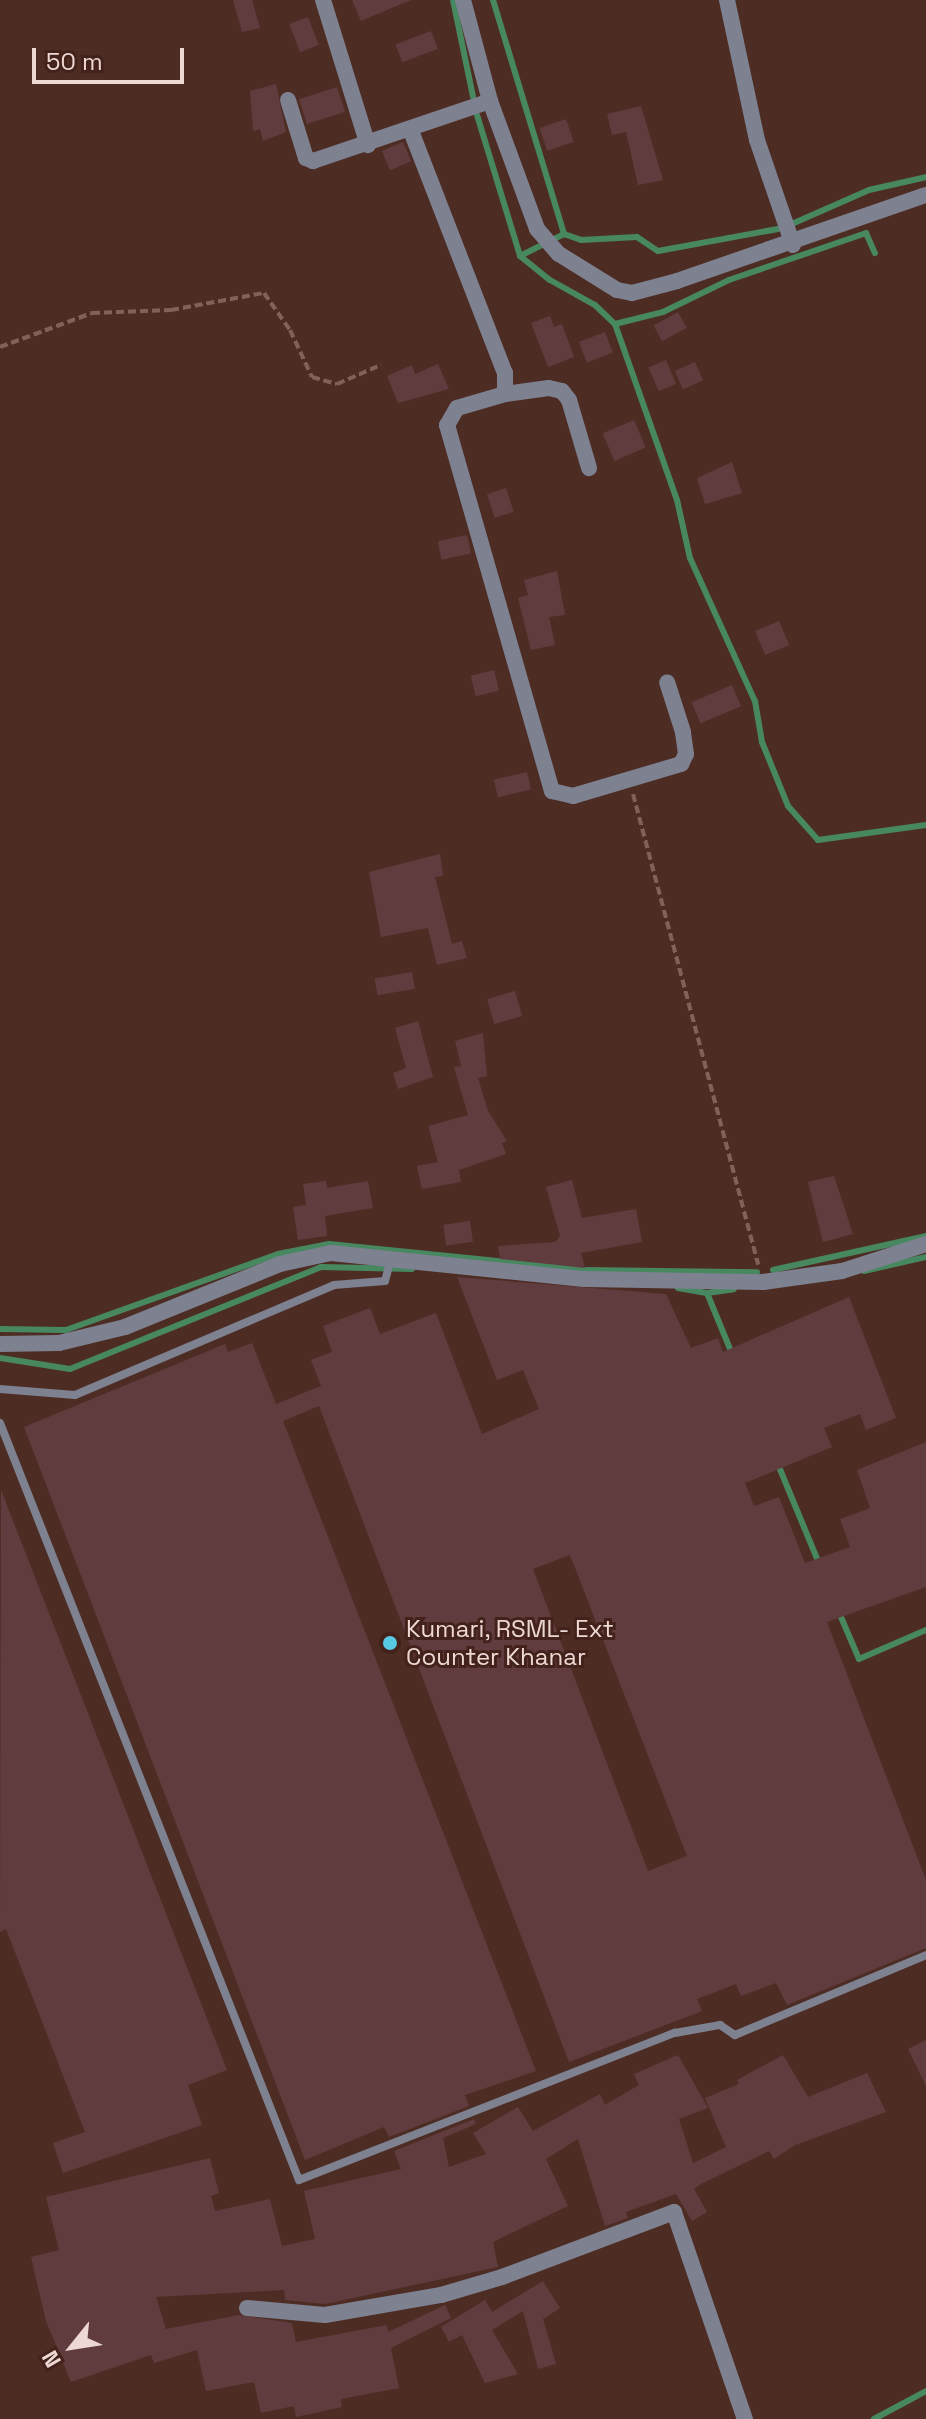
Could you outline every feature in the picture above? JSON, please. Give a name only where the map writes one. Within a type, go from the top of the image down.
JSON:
[{"type":"street","points":[[323,0],[368,145]]},
{"type":"street","points":[[463,0],[490,101],[537,229],[559,254],[617,290],[632,293],[793,245],[926,195]]},
{"type":"street","points":[[727,0],[757,140],[793,245]]},
{"type":"street","points":[[288,100],[306,158],[328,160],[490,101]]},
{"type":"street","points":[[411,131],[505,373],[505,394]]},
{"type":"street","points":[[589,468],[569,400],[562,391],[549,388],[505,394],[457,408],[447,425],[520,665],[548,784],[560,795],[573,796],[671,769],[686,754],[667,682]]},
{"type":"street","points":[[0,1344],[59,1343],[125,1327],[280,1264],[331,1253],[390,1262],[584,1279],[763,1282],[842,1271],[926,1244]]},
{"type":"street","points":[[247,2308],[325,2315],[441,2295],[502,2277],[674,2212],[745,2419]]},
{"type":"lane","points":[[0,1389],[75,1395],[334,1285],[385,1281],[390,1262]]},
{"type":"lane","points":[[0,1423],[299,2180],[675,2033],[720,2025],[735,2035],[926,1955]]},
{"type":"path","points":[[0,347],[92,313],[171,310],[264,293],[290,330],[312,377],[337,384],[381,365]]},
{"type":"path","points":[[629,782],[763,1282]]},
{"type":"building","points":[[233,0],[252,0],[260,28],[242,32]]},
{"type":"building","points":[[352,0],[411,0],[361,21]]},
{"type":"building","points":[[308,17],[319,45],[300,52],[289,24]]},
{"type":"building","points":[[431,31],[438,49],[402,62],[396,45]]},
{"type":"building","points":[[276,84],[286,132],[263,141],[260,129],[253,131],[250,91]]},
{"type":"building","points":[[337,87],[345,112],[307,124],[299,99]]},
{"type":"building","points":[[641,106],[663,180],[638,185],[626,132],[612,135],[607,114]]},
{"type":"building","points":[[566,119],[574,142],[547,151],[540,128]]},
{"type":"building","points":[[403,142],[411,161],[390,170],[382,151]]},
{"type":"building","points":[[678,312],[687,328],[662,341],[654,326]]},
{"type":"building","points":[[550,316],[554,327],[562,324],[574,357],[548,367],[531,323]]},
{"type":"building","points":[[605,332],[613,353],[587,363],[579,342]]},
{"type":"building","points":[[666,360],[676,384],[659,391],[649,367]]},
{"type":"building","points":[[695,362],[703,380],[683,389],[675,371]]},
{"type":"building","points":[[438,364],[449,389],[398,403],[387,376],[412,365],[415,374]]},
{"type":"building","points":[[634,420],[646,448],[614,461],[603,433]]},
{"type":"building","points":[[732,462],[742,493],[705,504],[697,478]]},
{"type":"building","points":[[506,488],[514,512],[495,518],[487,494]]},
{"type":"building","points":[[467,535],[471,554],[442,560],[438,541]]},
{"type":"building","points":[[557,571],[565,615],[549,617],[555,645],[531,650],[518,598],[528,595],[524,580]]},
{"type":"building","points":[[779,621],[789,645],[765,655],[755,631]]},
{"type":"building","points":[[494,670],[499,690],[476,696],[471,676]]},
{"type":"building","points":[[732,685],[741,706],[700,723],[691,702]]},
{"type":"building","points":[[527,772],[531,790],[498,797],[494,780]]},
{"type":"building","points":[[440,854],[443,876],[435,877],[452,944],[462,941],[467,958],[437,965],[428,928],[381,937],[369,872]]},
{"type":"building","points":[[412,972],[415,989],[378,995],[375,979]]},
{"type":"building","points":[[515,991],[522,1016],[494,1024],[487,999]]},
{"type":"building","points":[[418,1021],[433,1077],[398,1089],[393,1073],[406,1068],[395,1028]]},
{"type":"building","points":[[483,1033],[487,1076],[478,1078],[488,1111],[507,1141],[502,1143],[506,1154],[459,1170],[461,1182],[422,1189],[417,1166],[438,1162],[428,1126],[468,1115],[454,1067],[461,1066],[455,1041]]},
{"type":"building","points":[[834,1176],[853,1234],[823,1242],[808,1182]]},
{"type":"building","points":[[572,1180],[582,1218],[636,1209],[642,1242],[581,1253],[585,1268],[500,1259],[498,1246],[555,1242],[560,1236],[546,1187]]},
{"type":"building","points":[[326,1181],[327,1188],[368,1181],[373,1208],[325,1216],[327,1236],[298,1240],[293,1207],[306,1205],[303,1184]]},
{"type":"building","points":[[470,1221],[473,1242],[446,1246],[443,1225]]},
{"type":"building","points":[[457,1277],[666,1294],[691,1348],[718,1338],[723,1352],[849,1297],[896,1418],[866,1430],[860,1414],[824,1428],[832,1447],[745,1483],[754,1506],[779,1497],[805,1563],[850,1547],[840,1519],[870,1508],[857,1470],[926,1442],[926,1587],[827,1622],[926,1880],[926,1948],[787,2005],[776,1983],[741,1996],[736,1984],[697,1999],[702,2011],[569,2062],[319,1406],[283,1421],[536,2071],[465,2095],[469,2106],[389,2137],[384,2127],[305,2160],[24,1427],[225,1344],[228,1352],[252,1343],[276,1404],[321,1386],[311,1360],[332,1352],[323,1326],[370,1308],[380,1334],[436,1313],[482,1434],[539,1409],[523,1370],[497,1380]],"holes":[[[570,1555],[687,1856],[648,1871],[533,1569]]]},
{"type":"building","points":[[1,1490],[227,2070],[188,2085],[202,2125],[63,2173],[53,2143],[85,2132],[6,1929],[0,1932]]},
{"type":"building","points":[[926,2040],[926,2086],[908,2049]]},
{"type":"building","points":[[678,2055],[708,2108],[679,2119],[693,2163],[726,2147],[705,2098],[739,2084],[737,2080],[783,2055],[808,2097],[867,2073],[886,2112],[795,2145],[774,2159],[769,2151],[701,2184],[694,2189],[707,2212],[692,2221],[676,2194],[626,2212],[628,2218],[605,2226],[578,2139],[546,2159],[568,2206],[493,2242],[498,2267],[325,2304],[285,2300],[284,2290],[156,2297],[166,2329],[239,2315],[292,2323],[296,2342],[387,2325],[388,2332],[445,2305],[451,2318],[391,2348],[399,2388],[341,2399],[342,2407],[296,2417],[294,2406],[261,2413],[254,2382],[206,2391],[197,2350],[154,2363],[151,2355],[71,2382],[46,2321],[31,2257],[59,2250],[46,2197],[210,2158],[219,2193],[211,2196],[215,2211],[270,2199],[282,2246],[315,2239],[304,2191],[401,2169],[394,2151],[474,2119],[476,2124],[443,2138],[449,2167],[486,2154],[473,2133],[518,2107],[533,2131],[600,2094],[605,2105],[639,2085],[634,2074]]},
{"type":"building","points":[[543,2281],[560,2308],[543,2319],[556,2364],[538,2369],[523,2311],[492,2330],[518,2374],[485,2383],[462,2335],[449,2342],[441,2327],[485,2300],[492,2312]]},
{"type":"waterway","points":[[453,0],[473,97]]},
{"type":"waterway","points":[[493,0],[564,234]]},
{"type":"waterway","points":[[477,115],[520,256],[550,280],[595,305],[615,324],[677,500],[690,558],[755,701],[762,742],[788,806],[818,840],[926,825]]},
{"type":"waterway","points":[[794,223],[869,190],[926,177]]},
{"type":"waterway","points":[[520,256],[564,234],[581,240],[637,237],[658,251],[778,229]]},
{"type":"waterway","points":[[615,324],[663,312],[729,280],[866,233],[875,253]]},
{"type":"waterway","points":[[773,1270],[926,1236]]},
{"type":"waterway","points":[[0,1329],[66,1330],[278,1254],[329,1244],[583,1270],[757,1272]]},
{"type":"waterway","points":[[864,1271],[926,1257]]},
{"type":"waterway","points":[[0,1358],[70,1369],[321,1267],[412,1269]]},
{"type":"waterway","points":[[678,1288],[707,1293],[734,1289]]},
{"type":"waterway","points":[[707,1293],[733,1356]]},
{"type":"waterway","points":[[777,1462],[820,1566]]},
{"type":"waterway","points":[[838,1610],[859,1659],[926,1630]]},
{"type":"waterway","points":[[874,2419],[926,2391]]},
{"type":"place","name":"Kumari, RSML- Ext Counter Khanar","points":[[390,1643]]}]
